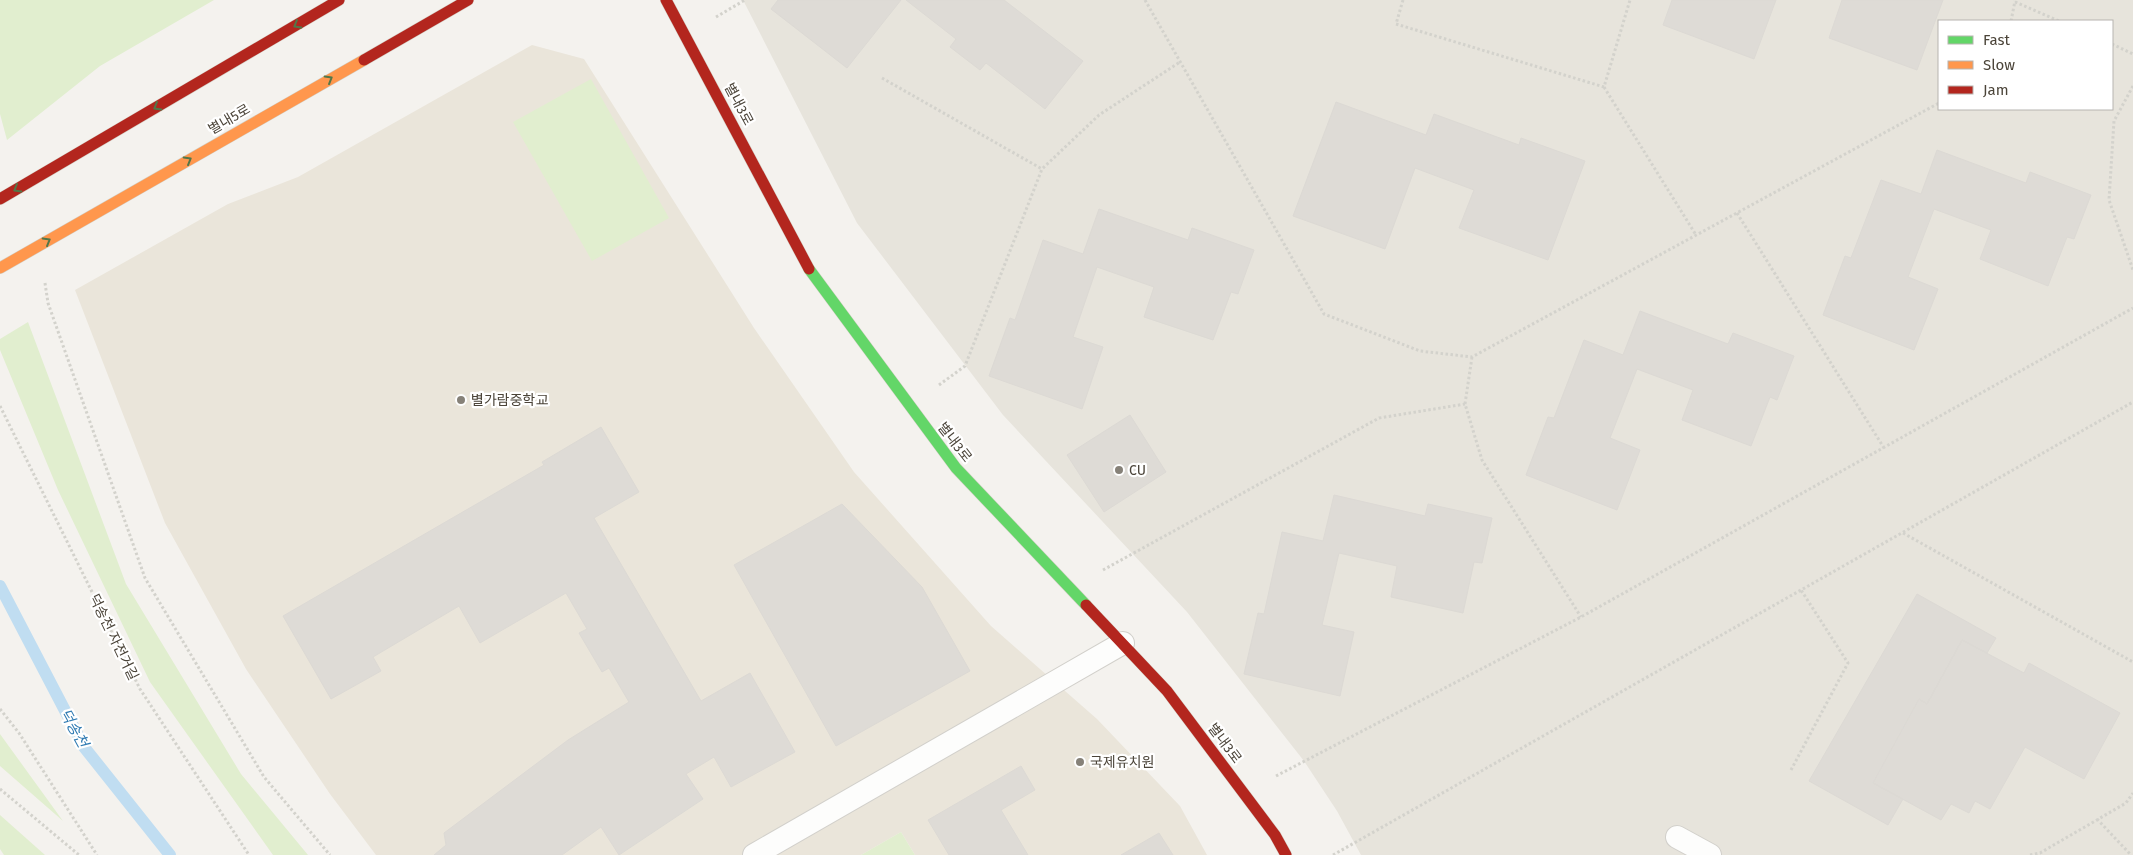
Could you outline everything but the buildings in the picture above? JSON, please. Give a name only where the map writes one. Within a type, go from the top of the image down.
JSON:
[{"type":"street","points":[[0,199],[339,0]]},
{"type":"street","name":"별내5로","points":[[2,267],[468,0]]},
{"type":"street","name":"별내3로","points":[[666,0],[813,277],[956,468],[1168,691],[1275,835],[1286,855]]},
{"type":"lane","points":[[754,855],[1122,643]]},
{"type":"lane","points":[[1677,837],[1710,855]]},
{"type":"path","points":[[1145,0],[1324,314],[1420,351],[1472,358],[1938,104]]},
{"type":"path","points":[[1403,0],[1396,24],[1604,87],[1696,235]]},
{"type":"path","points":[[1604,87],[1630,0]]},
{"type":"path","points":[[2011,20],[2015,1],[2057,20]]},
{"type":"path","points":[[2113,44],[2133,54]]},
{"type":"path","points":[[909,406],[966,366],[1042,169],[1099,115],[1180,62]]},
{"type":"path","points":[[882,78],[1042,169]]},
{"type":"path","points":[[2133,86],[2114,121],[2109,200],[2133,270]]},
{"type":"path","points":[[1737,213],[1884,448]]},
{"type":"path","points":[[40,245],[48,302],[145,578],[264,778],[330,855]]},
{"type":"path","points":[[1244,794],[1581,617],[2133,308]]},
{"type":"path","points":[[1472,358],[1465,404],[1482,460],[1581,617]]},
{"type":"path","points":[[1334,855],[2133,402]]},
{"type":"path","points":[[1071,589],[1131,554],[1380,418],[1465,404]]},
{"type":"path","name":"덕송천 자전거길","points":[[0,406],[140,690],[250,855]]},
{"type":"path","points":[[1903,533],[2133,662]]},
{"type":"path","points":[[1791,770],[1848,663],[1801,590]]},
{"type":"path","points":[[0,709],[19,733],[97,855]]},
{"type":"path","points":[[0,789],[79,855]]},
{"type":"path","points":[[2030,855],[2040,853],[2126,803],[2133,793]]},
{"type":"path","points":[[2097,819],[2132,855]]},
{"type":"shaded area","points":[[743,0],[2133,0],[2133,855],[1361,855],[1337,811],[1304,761],[1187,612],[1003,415],[857,223]]},
{"type":"shaded area","name":"별가람중학교","points":[[532,45],[584,59],[754,328],[854,472],[991,626],[1097,719],[1180,806],[1207,855],[915,855],[901,832],[861,855],[376,855],[330,794],[246,669],[165,523],[75,290],[228,204],[298,177]]},
{"type":"green space","points":[[0,0],[214,0],[100,66],[7,140],[0,114]]},
{"type":"green space","points":[[591,79],[669,218],[592,261],[513,122]]},
{"type":"green space","points":[[28,322],[126,584],[241,774],[308,855],[273,855],[150,682],[58,490],[0,350],[0,339]]},
{"type":"green space","points":[[0,734],[63,821],[0,766]]},
{"type":"green space","points":[[0,815],[45,855],[4,855],[0,849]]},
{"type":"green space","points":[[901,832],[915,855],[861,855]]},
{"type":"waterway","name":"덕송천","points":[[0,586],[84,747],[170,855]]},
{"type":"traffic: fast","points":[[809,269],[956,468],[1086,605]]},
{"type":"traffic: slow","points":[[0,268],[364,60]]},
{"type":"traffic: jam","points":[[0,199],[339,0]]},
{"type":"traffic: jam","points":[[364,60],[468,0]]},
{"type":"traffic: jam","points":[[666,0],[809,269]]},
{"type":"traffic: jam","points":[[1086,605],[1167,691],[1275,835],[1286,855]]},
{"type":"place","name":"별가람중학교","points":[[461,400]]},
{"type":"place","name":"CU","points":[[1119,470]]},
{"type":"place","name":"국제유치원","points":[[1080,762]]}]
